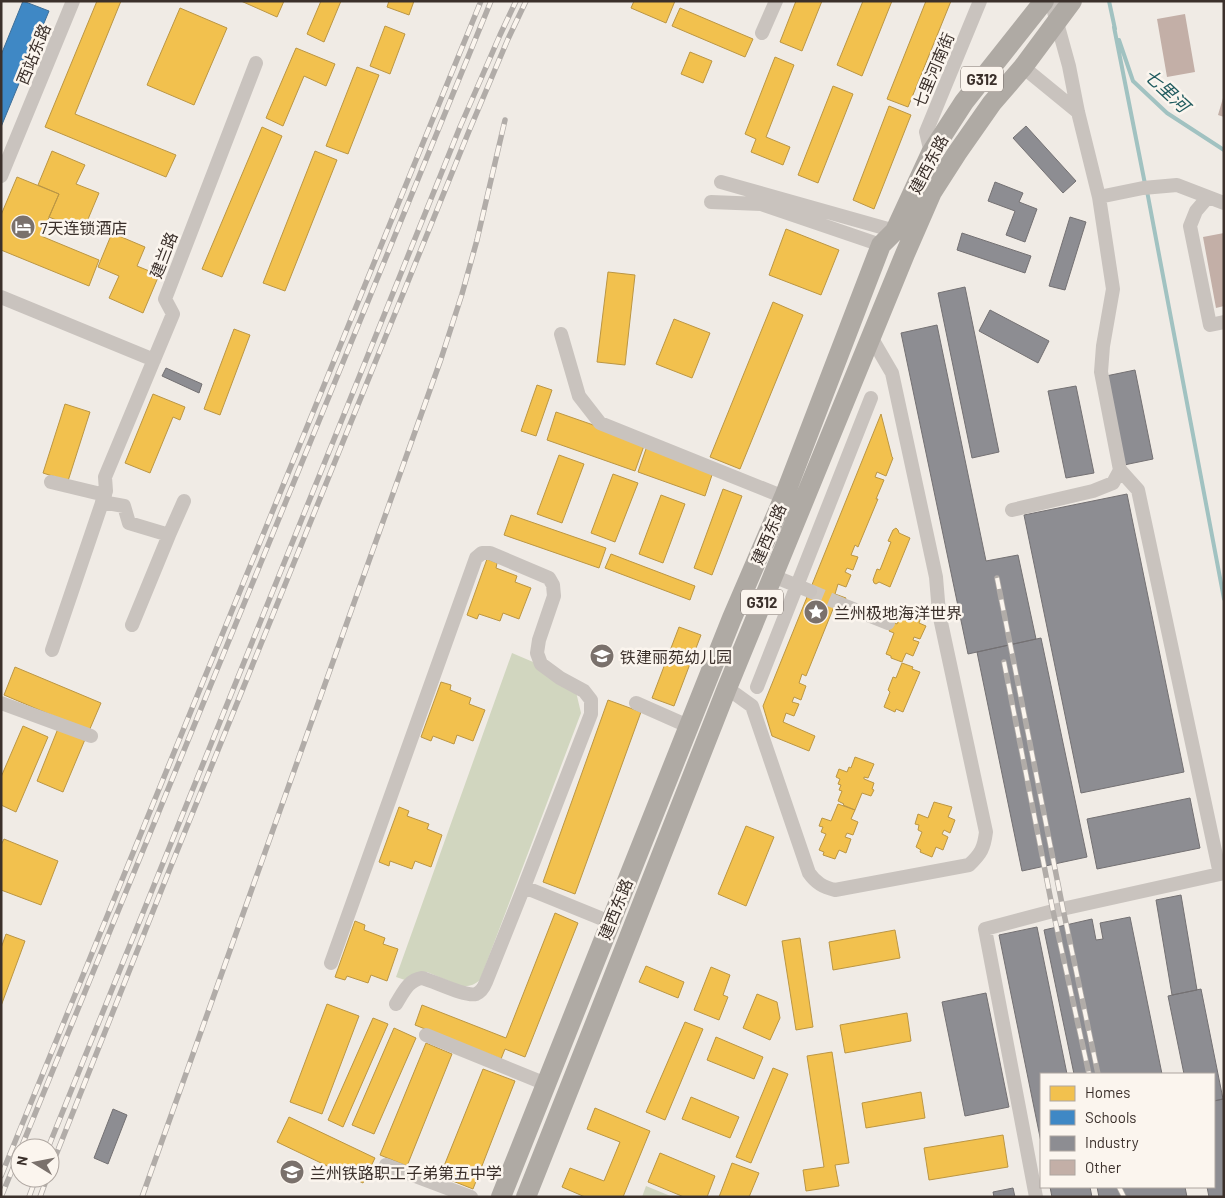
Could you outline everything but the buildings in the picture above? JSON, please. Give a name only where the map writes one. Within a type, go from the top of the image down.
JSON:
[{"type":"highway","name":"建西东路","points":[[526,1197],[727,688],[932,192],[992,103],[1023,67],[1072,1]]},
{"type":"highway","name":"建西东路","points":[[501,1197],[688,726],[784,497],[880,245],[895,231],[932,153],[964,102],[1044,4]]},
{"type":"street","name":"西站东路","points":[[1,176],[73,1]]},
{"type":"street","points":[[762,33],[776,1]]},
{"type":"street","name":"七里河南街","points":[[932,153],[926,132],[980,1]]},
{"type":"street","points":[[1036,1197],[986,929],[1054,911],[1222,873],[1138,490],[1120,470],[1101,372],[1103,346],[1113,289],[1105,196],[1078,112],[1068,66],[1044,4]]},
{"type":"street","name":"建兰路","points":[[154,360],[173,314],[165,300],[256,63]]},
{"type":"street","points":[[1023,67],[1078,112]]},
{"type":"street","points":[[721,182],[895,231]]},
{"type":"street","points":[[1105,196],[1143,188],[1177,185],[1224,203]]},
{"type":"street","points":[[1208,197],[1196,211],[1190,226],[1210,325],[1224,322]]},
{"type":"street","points":[[711,202],[762,204],[880,245]]},
{"type":"street","points":[[1,296],[154,360],[105,477],[106,491],[52,650]]},
{"type":"street","points":[[561,334],[579,396],[600,422],[784,497]]},
{"type":"street","points":[[727,688],[752,706],[809,873],[820,885],[835,890],[969,865],[978,856],[984,845],[986,832],[939,613],[936,577],[892,374],[871,337]]},
{"type":"street","points":[[757,687],[803,588],[871,398]]},
{"type":"street","points":[[1012,510],[1093,491],[1113,484],[1120,470]]},
{"type":"street","points":[[51,482],[124,506],[129,523],[169,535]]},
{"type":"street","points":[[132,625],[184,501]]},
{"type":"street","points":[[331,962],[476,558],[482,553],[490,553],[549,578],[553,585],[554,596],[539,640],[537,653],[541,664],[560,678],[584,691],[591,700],[591,714],[524,887],[481,991],[471,994],[422,978],[411,982],[396,1004]]},
{"type":"street","points":[[773,576],[803,588]]},
{"type":"street","points":[[843,605],[888,623]]},
{"type":"street","points":[[636,703],[688,726]]},
{"type":"street","points":[[1,704],[91,736]]},
{"type":"street","points":[[524,887],[610,922]]},
{"type":"street","points":[[426,1035],[546,1084]]},
{"type":"street","points":[[386,1165],[471,1197]]},
{"type":"green space","points":[[512,653],[573,679],[581,713],[480,980],[471,985],[461,986],[427,972],[419,972],[405,980],[396,977]]},
{"type":"green space","points":[[646,1186],[673,1197],[642,1197]]},
{"type":"waterway","name":"七里河","points":[[1109,1],[1115,29]]},
{"type":"waterway","points":[[1114,27],[1145,184]]},
{"type":"waterway","name":"七里河","points":[[1119,40],[1133,81],[1167,113],[1224,150]]},
{"type":"waterway","points":[[1147,191],[1224,599]]},
{"type":"tunnel","points":[[810,591],[843,605]]},
{"type":"railway","points":[[1,1176],[481,1]]},
{"type":"railway","points":[[25,1138],[491,1]]},
{"type":"railway","points":[[52,1138],[460,127],[516,1]]},
{"type":"railway","points":[[60,1145],[469,131],[526,1]]},
{"type":"railway","points":[[142,1197],[441,359],[477,240],[505,120]]},
{"type":"railway","points":[[997,578],[1098,1073]]},
{"type":"railway","points":[[1004,662],[1053,911],[1089,1073]]},
{"type":"railway","points":[[1,1197],[10,1175]]},
{"type":"railway","points":[[29,1197],[32,1188]]},
{"type":"railway","points":[[40,1197],[43,1188]]},
{"type":"railway","points":[[1120,1188],[1124,1197]]},
{"type":"place","name":"7天连锁酒店","points":[[23,227]]},
{"type":"place","name":"兰州极地海洋世界","points":[[816,612]]},
{"type":"place","name":"铁建丽苑幼儿园","points":[[602,656]]},
{"type":"place","name":"兰州铁路职工子弟第五中学","points":[[292,1172]]}]
